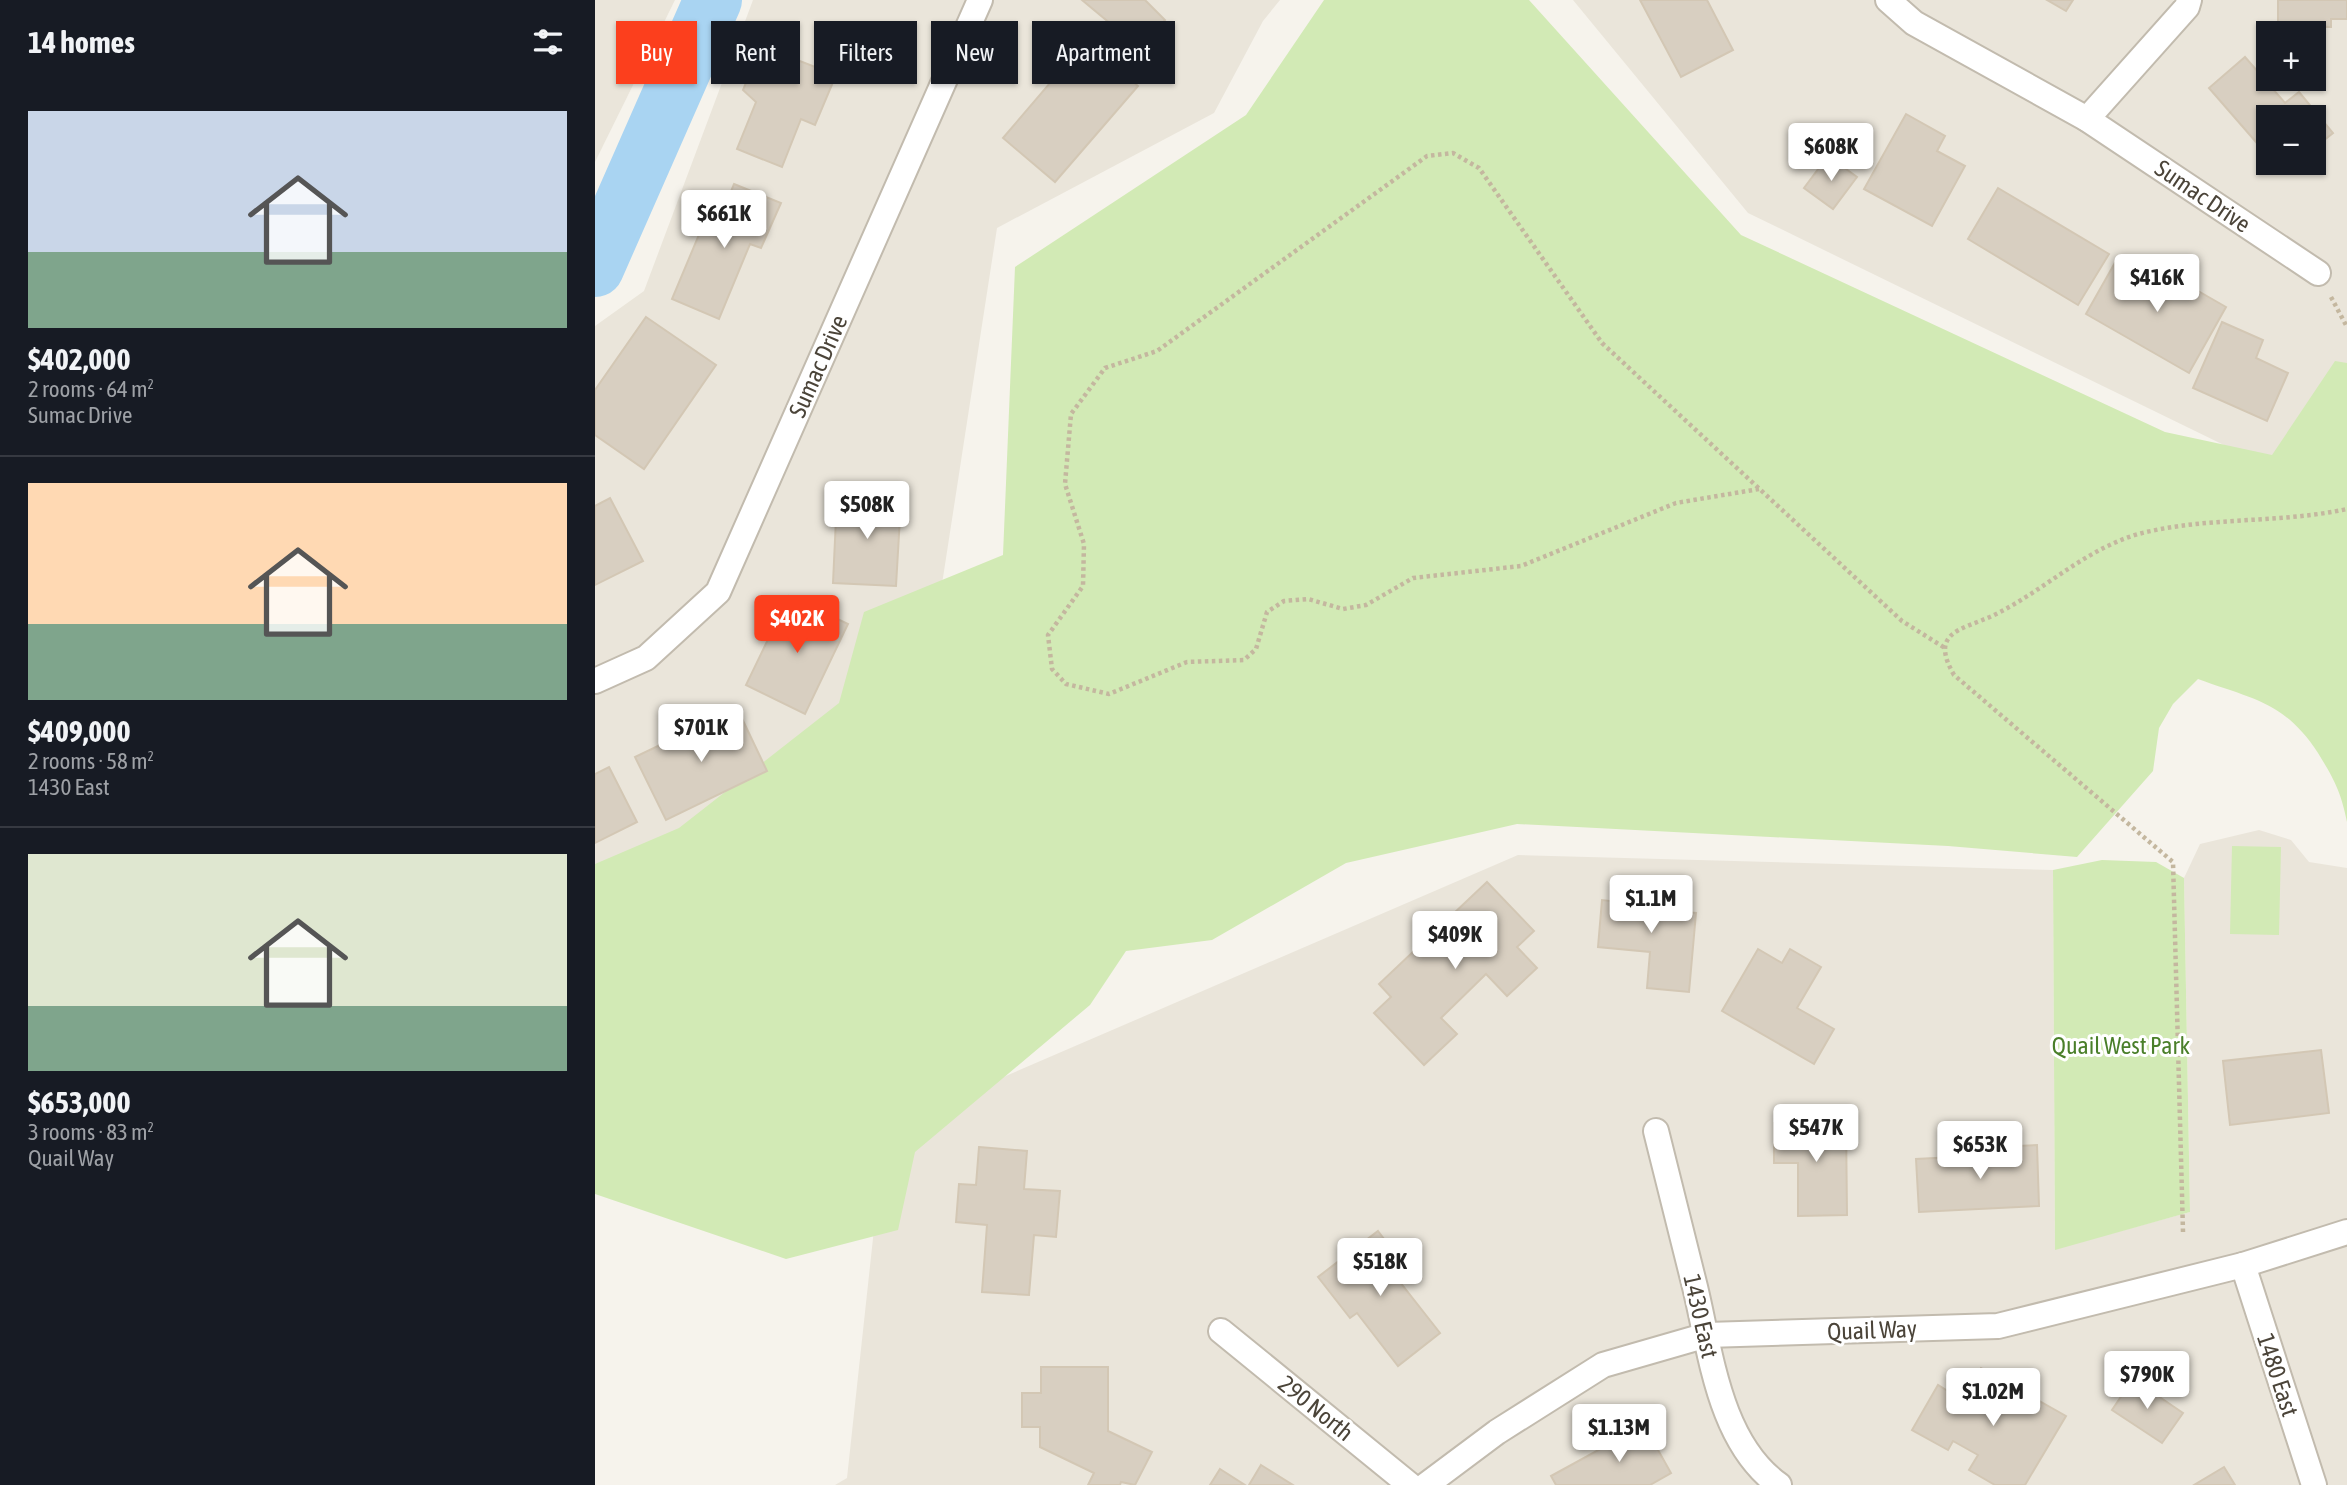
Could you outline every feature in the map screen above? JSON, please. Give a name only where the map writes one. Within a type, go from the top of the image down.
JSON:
[{"type":"street","name":"Sumac Drive","points":[[595,681],[646,658],[718,592],[980,0]]},
{"type":"street","name":"Sumac Drive","points":[[1888,0],[1914,23],[2087,119],[2318,273]]},
{"type":"street","points":[[2087,119],[2187,7],[2189,0]]},
{"type":"street","name":"1430 East","points":[[1655,1131],[1716,1379],[1734,1427],[1765,1475],[1779,1485]]},
{"type":"street","name":"Quail Way","points":[[1426,1485],[1497,1432],[1603,1365],[1707,1335],[1997,1326],[2243,1265],[2347,1232]]},
{"type":"street","name":"1480 East","points":[[2243,1265],[2314,1485]]},
{"type":"street","name":"290 North","points":[[1221,1331],[1410,1485]]},
{"type":"path","points":[[1759,489],[1676,503],[1521,566],[1413,578],[1366,606],[1343,609],[1308,599],[1284,601],[1267,612],[1256,649],[1244,660],[1187,662],[1109,694],[1066,684],[1052,669],[1048,635],[1083,586],[1084,544],[1065,484],[1071,414],[1105,369],[1157,351],[1427,156],[1453,153],[1479,168],[1602,343],[1902,621],[1945,648]]},
{"type":"path","points":[[2183,1232],[2172,862],[1954,675],[1944,659],[1945,648],[1951,634],[1963,626],[1993,616],[2080,559],[2150,531],[2347,509]]},
{"type":"shaded area","points":[[595,0],[675,0],[665,21],[616,21],[616,84],[634,84],[595,162]]},
{"type":"shaded area","points":[[753,0],[1280,0],[1263,21],[1214,113],[997,228],[919,733],[595,912],[595,326],[644,291],[722,84],[800,84],[800,21],[745,21]]},
{"type":"shaded area","points":[[1573,0],[2347,0],[2347,505],[1748,213]]},
{"type":"shaded area","points":[[2259,830],[2291,840],[2309,862],[2347,868],[2347,1485],[835,1485],[847,1478],[885,1128],[1518,855],[2053,870],[2055,1249],[2190,1212],[2184,878],[2200,844]]},
{"type":"green space","points":[[1324,0],[1529,0],[1741,235],[2165,432],[2272,455],[2335,361],[2347,363],[2347,822],[2339,794],[2328,771],[2318,753],[2293,722],[2251,697],[2198,679],[2173,704],[2159,728],[2153,771],[2077,857],[1948,846],[1517,824],[1346,863],[1212,940],[1126,951],[1090,1005],[915,1152],[898,1230],[786,1259],[595,1194],[595,864],[679,828],[839,703],[864,612],[1003,555],[1015,267],[1246,115]]},
{"type":"green space","points":[[2232,846],[2281,847],[2279,935],[2230,934]]},
{"type":"green space","name":"Quail West Park","points":[[2102,860],[2156,862],[2184,878],[2190,1212],[2055,1250],[2053,870]]},
{"type":"building","points":[[1082,0],[1145,0],[1165,20],[1164,21],[1107,21]]},
{"type":"building","points":[[1640,0],[1707,0],[1733,50],[1681,77]]},
{"type":"building","points":[[2047,0],[2073,0],[2066,11]]},
{"type":"building","points":[[2278,0],[2347,0],[2347,19],[2331,19],[2331,27],[2326,27],[2326,21],[2278,21]]},
{"type":"building","points":[[2245,57],[2256,70],[2256,91],[2275,91],[2285,103],[2299,92],[2310,105],[2256,105],[2256,142],[2209,88]]},
{"type":"building","points":[[800,61],[814,66],[814,84],[832,84],[815,125],[801,119],[782,167],[737,149],[756,102],[743,90],[745,84],[800,84]]},
{"type":"building","points":[[1049,84],[1138,86],[1055,182],[1003,138]]},
{"type":"building","points":[[1906,114],[1945,136],[1937,151],[1965,166],[1932,226],[1864,189]]},
{"type":"building","points":[[2326,125],[2333,133],[2326,139]]},
{"type":"building","points":[[1828,156],[1857,177],[1833,209],[1804,188]]},
{"type":"building","points":[[734,184],[781,203],[761,248],[750,244],[719,319],[672,299],[711,206],[723,211]]},
{"type":"building","points":[[1998,188],[2109,254],[2078,305],[1968,239]]},
{"type":"building","points":[[2117,259],[2159,282],[2165,272],[2226,307],[2189,373],[2086,314]]},
{"type":"building","points":[[646,317],[716,365],[644,469],[595,435],[595,390]]},
{"type":"building","points":[[2222,322],[2263,340],[2256,358],[2288,373],[2267,421],[2193,388]]},
{"type":"building","points":[[837,497],[901,500],[896,586],[833,583]]},
{"type":"building","points":[[610,498],[643,561],[595,585],[595,506]]},
{"type":"building","points":[[789,596],[848,624],[805,714],[746,685]]},
{"type":"building","points":[[737,708],[767,771],[666,820],[635,757]]},
{"type":"building","points":[[609,767],[637,822],[595,843],[595,774]]},
{"type":"building","points":[[1487,882],[1534,931],[1517,947],[1537,968],[1507,996],[1486,974],[1441,1018],[1457,1034],[1424,1065],[1374,1013],[1391,997],[1379,984]]},
{"type":"building","points":[[1620,882],[1660,886],[1658,910],[1696,913],[1689,992],[1647,988],[1650,952],[1598,947],[1602,900],[1618,902]]},
{"type":"building","points":[[1758,949],[1782,963],[1790,949],[1821,967],[1797,1008],[1834,1029],[1814,1064],[1722,1011]]},
{"type":"building","points":[[2321,1050],[2329,1113],[2230,1125],[2223,1061]]},
{"type":"building","points":[[1846,1122],[1847,1215],[1798,1216],[1798,1163],[1774,1163],[1774,1123]]},
{"type":"building","points":[[2037,1145],[2039,1206],[1919,1212],[1916,1159],[1995,1155],[1995,1147]]},
{"type":"building","points":[[979,1147],[1027,1151],[1024,1189],[1060,1191],[1056,1237],[1034,1235],[1029,1295],[982,1292],[987,1225],[956,1222],[959,1184],[976,1185]]},
{"type":"building","points":[[1378,1231],[1410,1273],[1400,1282],[1440,1333],[1398,1366],[1357,1313],[1350,1318],[1318,1277]]},
{"type":"building","points":[[1041,1367],[1108,1367],[1108,1431],[1152,1452],[1135,1485],[1121,1482],[1120,1485],[1088,1485],[1094,1473],[1040,1447],[1040,1427],[1022,1427],[1022,1393],[1041,1393]]},
{"type":"building","points":[[1981,1368],[2066,1416],[2025,1485],[1995,1485],[1969,1470],[1978,1455],[1953,1441],[1948,1450],[1912,1430],[1938,1385],[1962,1400]]},
{"type":"building","points":[[2133,1379],[2183,1413],[2162,1443],[2112,1410]]},
{"type":"building","points":[[1644,1425],[1671,1473],[1650,1485],[1556,1485],[1551,1476]]},
{"type":"building","points":[[1261,1465],[1293,1485],[1249,1485]]},
{"type":"building","points":[[2224,1467],[2235,1485],[2194,1485]]},
{"type":"building","points":[[1220,1469],[1245,1485],[1210,1485]]},
{"type":"waterway","points":[[595,268],[713,0]]}]
